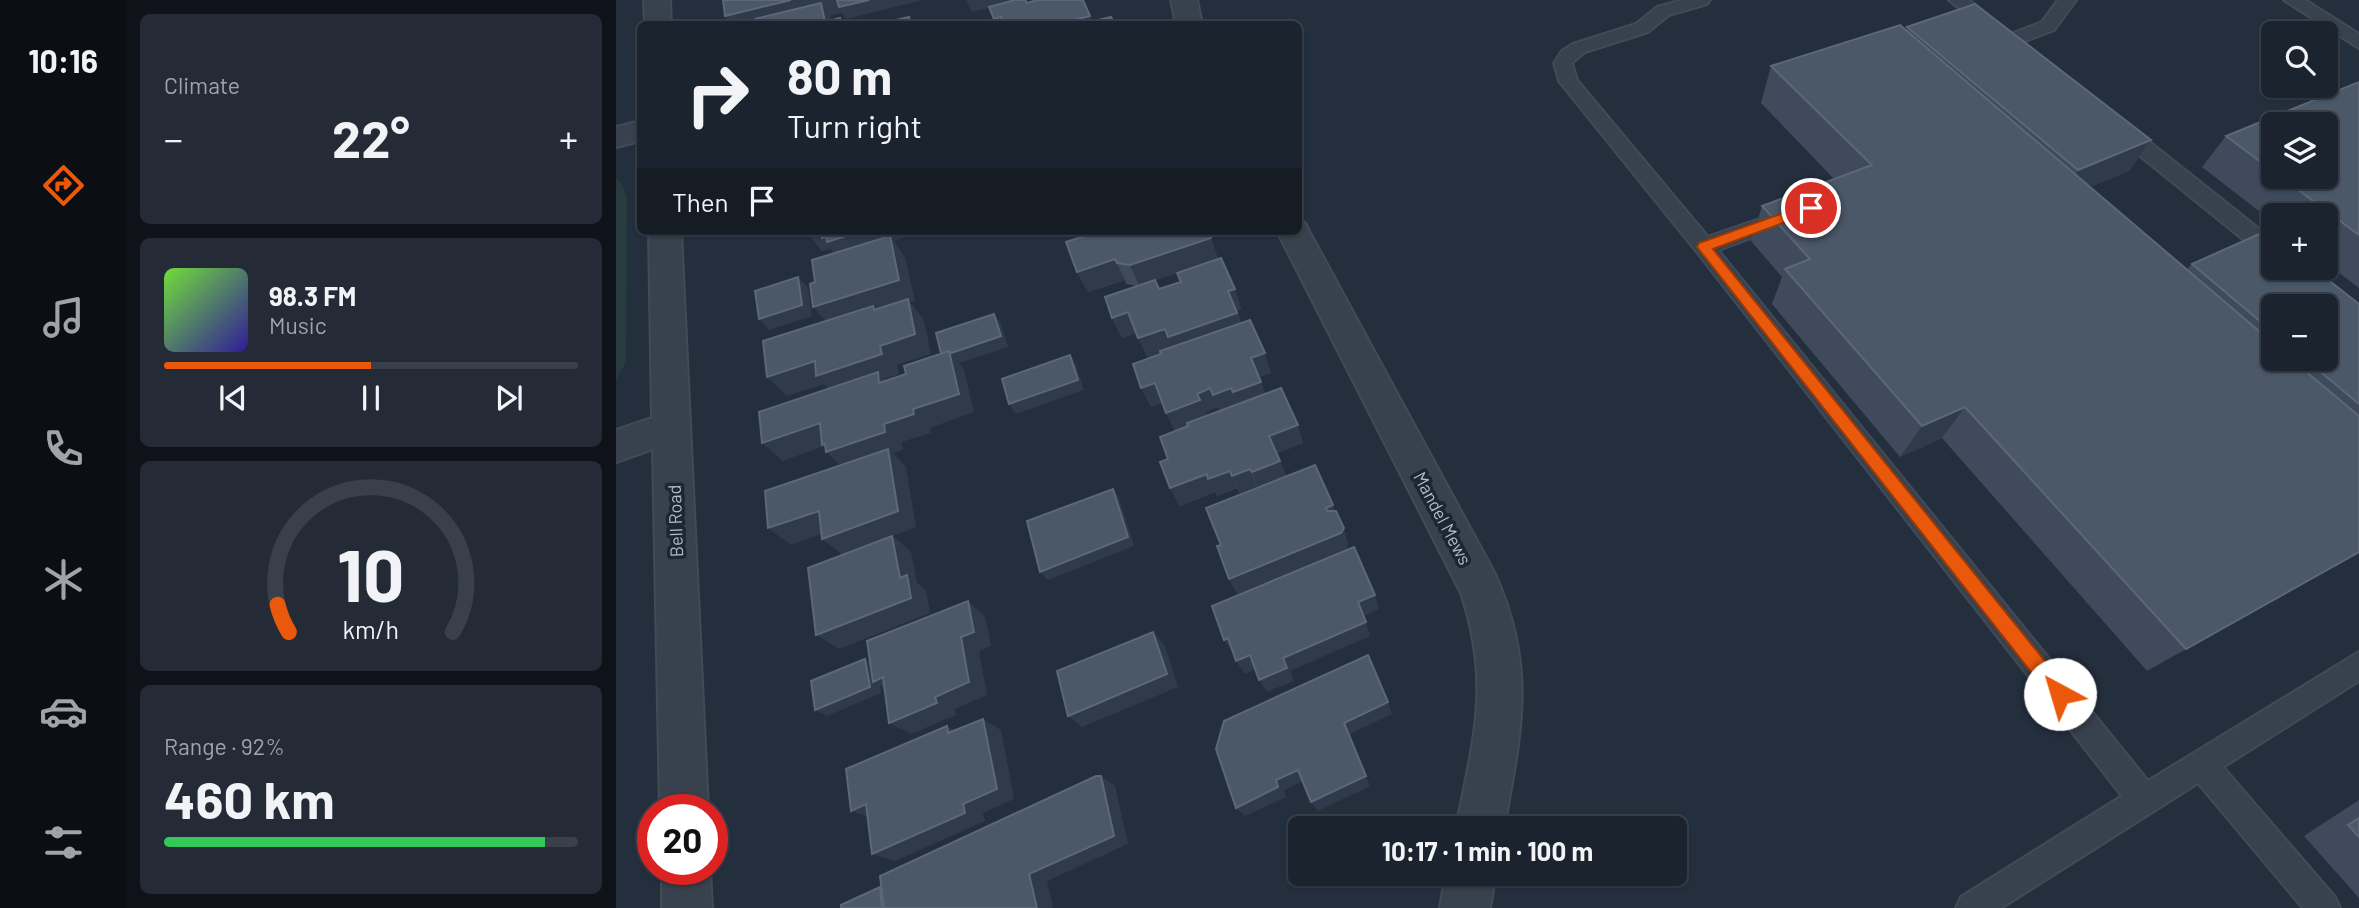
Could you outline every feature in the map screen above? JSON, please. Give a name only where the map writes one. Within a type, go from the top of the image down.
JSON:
[{"type":"street","points":[[657,0],[658,21]]},
{"type":"street","points":[[1184,0],[1188,21]]},
{"type":"street","points":[[616,137],[637,132]]},
{"type":"street","name":"Bell Road","points":[[665,235],[683,794]]},
{"type":"street","name":"Mandel Mews","points":[[1295,235],[1480,588],[1492,624],[1499,658],[1500,695],[1497,734],[1482,816]]},
{"type":"street","points":[[616,446],[671,427]]},
{"type":"street","points":[[686,885],[687,908]]},
{"type":"street","points":[[1465,908],[1469,886]]},
{"type":"lane","points":[[1701,0],[1663,11],[1642,28],[1579,48],[1568,55],[1563,63],[1568,81],[1704,247],[2144,800]]},
{"type":"lane","points":[[1958,0],[2031,58]]},
{"type":"lane","points":[[2010,41],[2048,26],[2067,0]]},
{"type":"lane","points":[[2293,0],[2359,42]]},
{"type":"lane","points":[[2104,117],[2261,241]]},
{"type":"lane","points":[[1704,247],[1811,208]]},
{"type":"lane","points":[[1972,908],[2359,665]]},
{"type":"lane","points":[[2201,764],[2325,908]]},
{"type":"green space","points":[[616,179],[622,184],[627,199],[626,362],[616,380]]},
{"type":"building","points":[[723,0],[791,0],[725,16]]},
{"type":"building","points":[[837,0],[869,0],[839,7]]},
{"type":"building","points":[[1015,0],[1025,0],[1027,3],[1037,0],[1083,0],[1090,16],[1069,21],[1003,21],[1001,17],[994,19],[989,7]]},
{"type":"building","points":[[821,3],[825,21],[755,21]]},
{"type":"building","points":[[1975,4],[2151,140],[2078,170],[1907,27]]},
{"type":"building","points":[[909,17],[910,21],[892,21]]},
{"type":"building","points":[[1111,17],[1113,21],[1094,21]]},
{"type":"building","points":[[1900,25],[2261,333],[2261,371],[2305,371],[2359,416],[2359,552],[2186,649],[1965,407],[1922,426],[1785,269],[1810,259],[1762,206],[1872,165],[1771,66]]},
{"type":"building","points":[[2359,82],[2359,235],[2338,219],[2338,203],[2316,203],[2297,189],[2338,189],[2338,112],[2285,112],[2320,98],[2338,98],[2338,91]]},
{"type":"building","points":[[2261,122],[2261,162],[2226,136]]},
{"type":"building","points":[[2261,233],[2261,280],[2328,280],[2359,304],[2359,404],[2319,371],[2338,371],[2338,294],[2261,294],[2261,322],[2192,264]]},
{"type":"building","points":[[822,235],[849,235],[827,242],[826,236],[822,238]]},
{"type":"building","points":[[1088,235],[1210,235],[1211,238],[1130,265],[1117,263],[1115,259],[1077,272],[1066,242]]},
{"type":"building","points":[[890,236],[899,280],[813,307],[810,284],[815,282],[812,260]]},
{"type":"building","points":[[1221,258],[1235,289],[1228,291],[1237,313],[1168,337],[1165,329],[1138,338],[1128,312],[1112,318],[1105,297],[1155,280],[1159,289],[1181,282],[1177,273]]},
{"type":"building","points":[[798,277],[802,305],[759,319],[755,291]]},
{"type":"building","points":[[908,299],[915,334],[880,346],[882,354],[816,376],[815,361],[767,377],[763,341],[873,306],[874,310]]},
{"type":"building","points":[[994,314],[1001,336],[951,353],[941,353],[936,333]]},
{"type":"building","points":[[1250,320],[1265,353],[1251,358],[1261,382],[1233,392],[1231,388],[1213,395],[1210,388],[1197,394],[1200,400],[1166,413],[1155,383],[1141,388],[1133,364],[1161,354],[1160,351]]},
{"type":"building","points":[[949,351],[959,394],[913,409],[914,414],[884,424],[885,432],[826,452],[825,444],[822,445],[820,423],[762,443],[759,412],[878,372],[879,383],[906,374],[904,366]]},
{"type":"building","points":[[1070,355],[1078,380],[1009,404],[1002,379]]},
{"type":"building","points":[[1281,388],[1298,425],[1269,436],[1280,461],[1252,472],[1250,469],[1232,476],[1230,471],[1208,479],[1207,474],[1170,488],[1160,462],[1168,459],[1160,437],[1188,426],[1187,423]]},
{"type":"building","points":[[888,449],[898,511],[822,539],[819,511],[768,528],[765,491]]},
{"type":"building","points":[[1315,465],[1333,505],[1326,508],[1327,511],[1336,511],[1344,528],[1341,533],[1229,579],[1217,546],[1221,545],[1206,508]]},
{"type":"building","points":[[1113,489],[1128,537],[1040,572],[1027,521]]},
{"type":"building","points":[[892,536],[900,578],[907,575],[911,598],[816,635],[808,568]]},
{"type":"building","points":[[1354,547],[1375,595],[1358,602],[1366,622],[1283,658],[1287,668],[1259,680],[1250,655],[1236,661],[1228,638],[1224,640],[1212,606]]},
{"type":"building","points":[[968,601],[974,632],[961,637],[969,682],[935,697],[937,703],[889,723],[883,677],[873,682],[867,641]]},
{"type":"building","points":[[1153,632],[1167,674],[1068,716],[1057,671]]},
{"type":"building","points":[[1368,655],[1388,702],[1344,723],[1366,776],[1311,802],[1298,770],[1276,780],[1278,787],[1236,808],[1216,749],[1224,721]]},
{"type":"building","points":[[865,659],[870,687],[815,710],[811,681]]},
{"type":"building","points":[[983,719],[997,789],[963,804],[965,813],[872,854],[866,804],[851,811],[846,769],[947,726],[948,733]]},
{"type":"building","points":[[1101,776],[1114,836],[1029,874],[1037,908],[884,908],[880,876]]},
{"type":"building","points":[[2359,818],[2359,837],[2348,825]]},
{"type":"building","points":[[880,887],[882,908],[841,908],[841,905]]},
{"type":"route","points":[[1811,208],[1704,247],[2060,694]]}]
